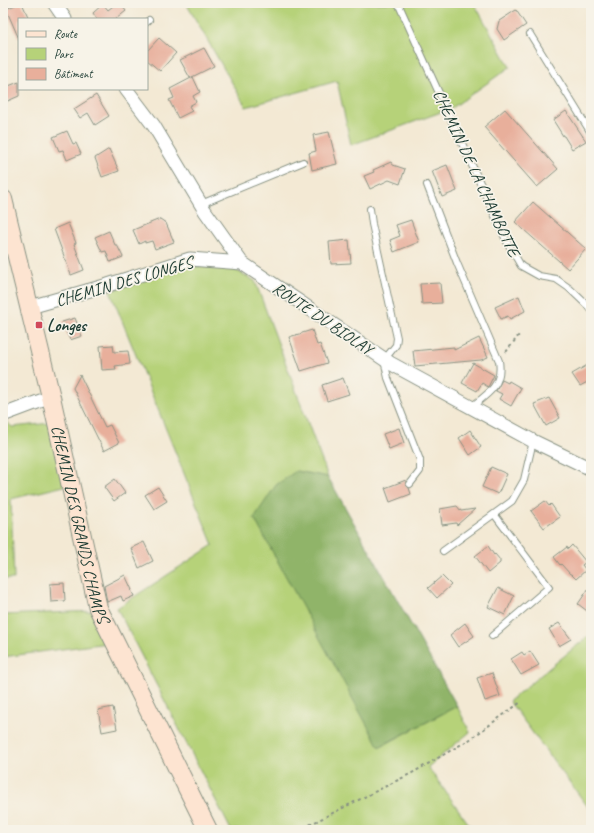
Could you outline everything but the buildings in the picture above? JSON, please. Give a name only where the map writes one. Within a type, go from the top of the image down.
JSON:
[{"type":"street","points":[[54,3],[64,18]]},
{"type":"street","name":"ROUTE DU BIOLAY","points":[[127,90],[154,126],[201,204],[242,263],[384,360],[533,441],[591,469]]},
{"type":"street","name":"CHEMIN DES GRANDS CHAMPS","points":[[3,199],[51,397],[98,608],[207,829]]},
{"type":"street","name":"CHEMIN DES LONGES","points":[[30,307],[108,285],[190,259],[242,263]]},
{"type":"street","points":[[3,415],[51,397]]},
{"type":"lane","name":"CHEMIN DE LA CHAMBOTTE","points":[[398,3],[506,240],[521,266],[539,276],[556,279],[569,288],[591,309]]},
{"type":"lane","points":[[530,34],[591,133]]},
{"type":"lane","points":[[201,204],[303,162]]},
{"type":"lane","points":[[428,185],[457,263],[499,361],[499,377],[494,386],[487,395],[471,407]]},
{"type":"lane","points":[[370,210],[397,338],[396,345],[384,360],[388,378],[420,460],[420,471],[410,484]]},
{"type":"lane","points":[[443,551],[512,501],[524,480],[533,441]]},
{"type":"lane","points":[[492,636],[549,587],[494,514]]},
{"type":"path","points":[[499,361],[519,335]]},
{"type":"path","points":[[299,830],[412,773],[469,740],[521,702]]},
{"type":"green space","points":[[186,3],[474,3],[510,67],[452,108],[351,145],[337,81],[246,107]]},
{"type":"green space","points":[[187,266],[234,269],[255,281],[328,477],[296,471],[380,747],[457,706],[470,732],[428,767],[473,830],[231,830],[117,608],[213,545],[110,291]]},
{"type":"green space","points":[[5,420],[12,427],[51,423],[64,486],[11,499],[14,579],[3,579],[3,421]]},
{"type":"green space","points":[[296,471],[328,477],[457,706],[379,747],[254,518],[276,485]]},
{"type":"green space","points":[[94,611],[107,643],[3,657],[3,615]]},
{"type":"green space","points":[[591,634],[591,811],[509,701]]},
{"type":"place","name":"Longes","points":[[39,325]]}]
